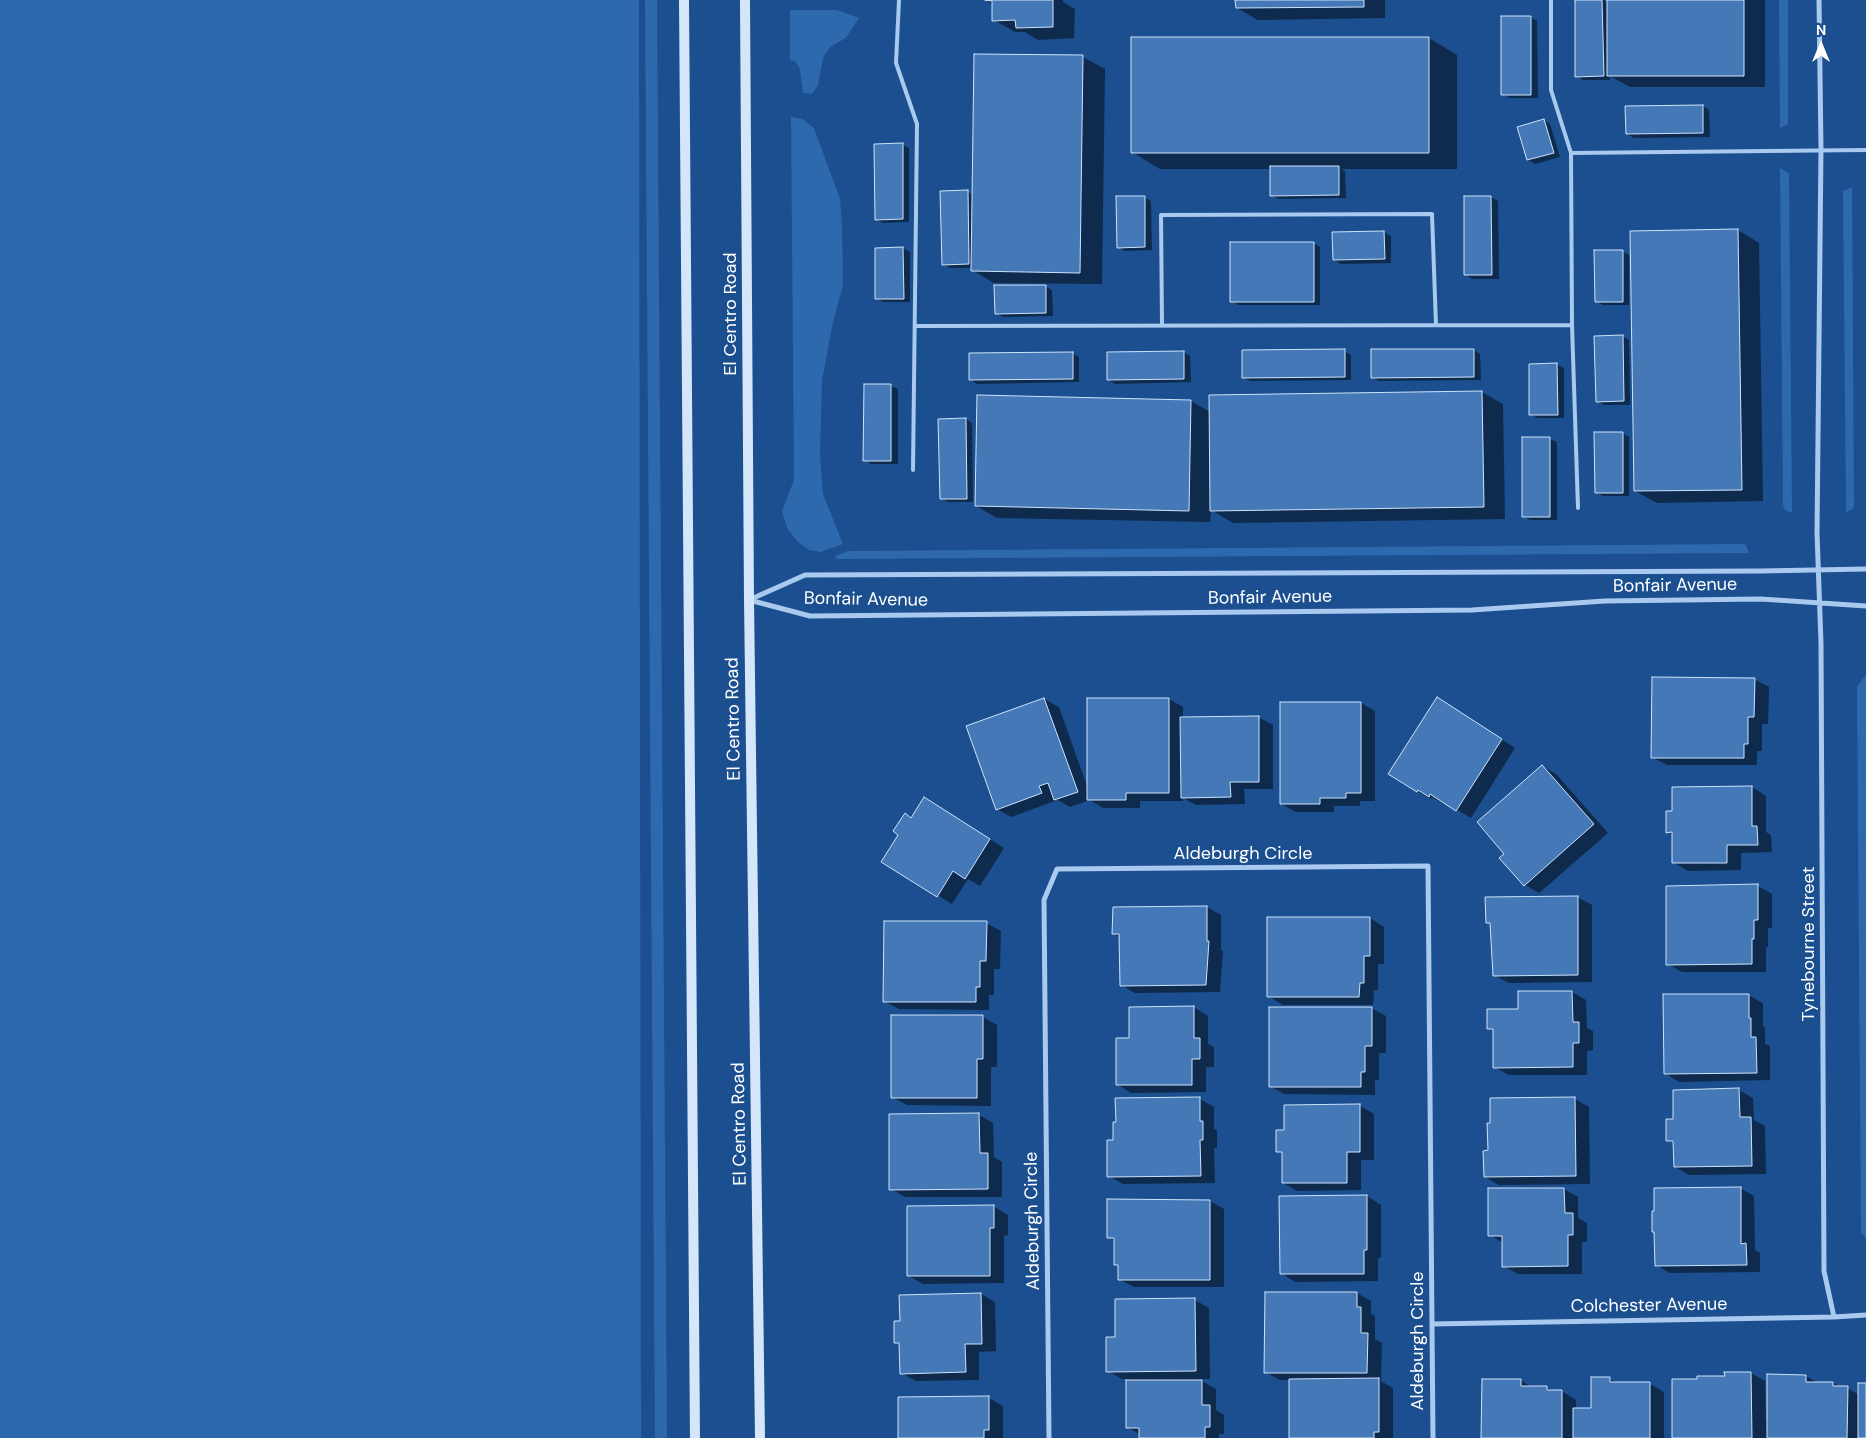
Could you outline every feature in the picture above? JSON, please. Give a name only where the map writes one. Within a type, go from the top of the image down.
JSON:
[{"type":"main road","points":[[684,0],[695,1438]]},
{"type":"main road","name":"El Centro Road","points":[[745,0],[749,600],[760,1438]]},
{"type":"street","name":"Tynebourne Street","points":[[1819,0],[1821,149],[1818,569],[1821,643],[1824,1271],[1834,1317]]},
{"type":"street","name":"Bonfair Avenue","points":[[749,600],[805,576],[1866,569]]},
{"type":"street","name":"Bonfair Avenue","points":[[749,600],[810,616],[1472,610],[1605,601],[1761,599],[1866,606]]},
{"type":"street","name":"Aldeburgh Circle","points":[[1049,1438],[1044,900],[1057,869],[1428,866],[1433,1438]]},
{"type":"street","name":"Colchester Avenue","points":[[1432,1324],[1866,1315]]},
{"type":"lane","points":[[899,0],[896,63],[918,124],[913,470]]},
{"type":"lane","points":[[1550,0],[1551,90],[1571,153],[1572,325],[1578,508]]},
{"type":"lane","points":[[1571,153],[1866,150]]},
{"type":"lane","points":[[1162,325],[1162,215],[1423,214],[1432,214],[1436,325]]},
{"type":"lane","points":[[915,326],[1572,325]]},
{"type":"shaded area","points":[[0,0],[639,0],[641,1438],[0,1438]]},
{"type":"shaded area","points":[[645,0],[657,0],[667,1438],[655,1438]]},
{"type":"shaded area","points":[[1779,0],[1788,0],[1788,124],[1780,128]]},
{"type":"shaded area","points":[[790,10],[837,10],[859,18],[846,38],[830,47],[823,58],[818,85],[812,94],[803,93],[800,69],[795,61],[790,60]]},
{"type":"shaded area","points":[[791,117],[802,119],[814,128],[840,199],[842,226],[843,285],[833,322],[822,380],[820,455],[823,494],[843,544],[820,552],[809,550],[797,541],[787,528],[782,511],[794,480]]},
{"type":"shaded area","points":[[1780,168],[1789,173],[1792,513],[1785,510],[1783,505]]},
{"type":"shaded area","points":[[1852,187],[1854,506],[1853,509],[1846,512],[1843,191]]},
{"type":"shaded area","points":[[1746,545],[1749,553],[836,559],[835,556],[849,551]]},
{"type":"shaded area","points":[[1866,675],[1866,1238],[1861,1233],[1857,686]]},
{"type":"building","points":[[985,0],[1053,0],[1053,27],[1016,28],[1015,20],[992,21],[992,1]]},
{"type":"building","points":[[1235,0],[1364,0],[1364,7],[1236,8]]},
{"type":"building","points":[[1575,0],[1602,0],[1604,76],[1575,77]]},
{"type":"building","points":[[1607,0],[1744,0],[1744,76],[1607,76]]},
{"type":"building","points":[[1501,16],[1531,16],[1531,95],[1501,95]]},
{"type":"building","points":[[1131,37],[1429,37],[1429,153],[1131,153]]},
{"type":"building","points":[[974,54],[1083,55],[1080,273],[971,271]]},
{"type":"building","points":[[1703,105],[1703,133],[1626,134],[1625,106]]},
{"type":"building","points":[[1544,119],[1554,153],[1527,160],[1517,127]]},
{"type":"building","points":[[903,143],[903,219],[875,220],[874,144]]},
{"type":"building","points":[[1270,166],[1339,166],[1339,195],[1270,196]]},
{"type":"building","points":[[968,190],[969,264],[942,265],[940,191]]},
{"type":"building","points":[[1116,196],[1145,196],[1145,247],[1117,248]]},
{"type":"building","points":[[1464,196],[1491,196],[1492,275],[1464,275]]},
{"type":"building","points":[[1738,229],[1742,490],[1634,491],[1630,231]]},
{"type":"building","points":[[1384,231],[1385,259],[1333,260],[1332,232]]},
{"type":"building","points":[[1230,242],[1314,242],[1314,302],[1230,302]]},
{"type":"building","points":[[903,247],[904,299],[875,299],[875,248]]},
{"type":"building","points":[[1594,250],[1623,250],[1623,302],[1595,302]]},
{"type":"building","points":[[994,285],[1046,285],[1046,313],[995,314]]},
{"type":"building","points":[[1623,335],[1624,401],[1596,402],[1594,336]]},
{"type":"building","points":[[1345,349],[1345,377],[1242,378],[1242,350]]},
{"type":"building","points":[[1371,349],[1474,349],[1474,377],[1371,378]]},
{"type":"building","points":[[1184,351],[1184,379],[1107,380],[1107,352]]},
{"type":"building","points":[[1073,352],[1073,379],[969,380],[969,353]]},
{"type":"building","points":[[1557,363],[1558,415],[1529,415],[1529,364]]},
{"type":"building","points":[[864,384],[891,384],[891,461],[863,461]]},
{"type":"building","points":[[1482,391],[1484,507],[1210,511],[1209,395]]},
{"type":"building","points":[[977,395],[1191,400],[1189,511],[975,506]]},
{"type":"building","points":[[966,418],[967,499],[940,499],[938,419]]},
{"type":"building","points":[[1594,432],[1623,432],[1623,493],[1595,493]]},
{"type":"building","points":[[1522,437],[1550,437],[1550,517],[1522,517]]},
{"type":"building","points":[[1652,677],[1755,678],[1754,717],[1748,717],[1748,744],[1744,744],[1744,758],[1651,758]]},
{"type":"building","points":[[1437,697],[1502,739],[1456,811],[1430,794],[1429,797],[1418,790],[1417,792],[1388,774]]},
{"type":"building","points":[[1044,698],[1078,792],[1054,800],[1048,783],[1039,786],[1042,793],[996,810],[966,726]]},
{"type":"building","points":[[1087,698],[1169,698],[1169,793],[1126,793],[1126,800],[1087,800]]},
{"type":"building","points":[[1280,702],[1361,702],[1361,793],[1346,793],[1346,798],[1320,798],[1320,804],[1280,804]]},
{"type":"building","points":[[1259,716],[1259,782],[1230,782],[1231,797],[1181,798],[1180,717]]},
{"type":"building","points":[[1542,765],[1594,824],[1524,886],[1499,858],[1504,854],[1477,822]]},
{"type":"building","points":[[1752,786],[1752,826],[1757,826],[1758,845],[1727,845],[1727,863],[1672,863],[1672,832],[1666,833],[1666,811],[1672,811],[1672,787]]},
{"type":"building","points":[[924,797],[990,839],[965,879],[953,871],[937,897],[881,862],[898,835],[893,831],[905,813],[911,818]]},
{"type":"building","points":[[1758,884],[1758,920],[1754,920],[1752,964],[1666,965],[1666,886]]},
{"type":"building","points":[[1578,896],[1578,975],[1493,976],[1490,923],[1486,923],[1485,897]]},
{"type":"building","points":[[1207,906],[1207,941],[1209,941],[1206,985],[1120,986],[1119,934],[1112,934],[1113,907]]},
{"type":"building","points":[[1267,917],[1370,917],[1370,956],[1364,956],[1364,983],[1360,983],[1359,997],[1267,997]]},
{"type":"building","points":[[884,921],[987,921],[986,961],[980,961],[980,987],[976,987],[976,1002],[883,1002]]},
{"type":"building","points":[[1518,991],[1572,991],[1573,1022],[1579,1022],[1579,1043],[1573,1043],[1573,1067],[1493,1068],[1493,1029],[1487,1029],[1487,1009],[1518,1009]]},
{"type":"building","points":[[1663,994],[1749,994],[1751,1037],[1756,1037],[1757,1073],[1664,1074]]},
{"type":"building","points":[[1194,1006],[1194,1038],[1200,1038],[1200,1059],[1192,1059],[1192,1085],[1116,1085],[1116,1038],[1129,1038],[1129,1007]]},
{"type":"building","points":[[1269,1007],[1372,1007],[1372,1046],[1365,1046],[1365,1072],[1361,1072],[1361,1087],[1269,1087]]},
{"type":"building","points":[[891,1015],[983,1015],[983,1059],[977,1059],[977,1098],[891,1098]]},
{"type":"building","points":[[1739,1088],[1740,1117],[1751,1117],[1752,1166],[1674,1167],[1673,1141],[1666,1141],[1666,1119],[1673,1119],[1673,1090]]},
{"type":"building","points":[[1200,1097],[1200,1121],[1203,1121],[1203,1140],[1200,1140],[1201,1176],[1107,1177],[1107,1140],[1113,1140],[1113,1122],[1116,1122],[1115,1098]]},
{"type":"building","points":[[1575,1097],[1576,1176],[1484,1177],[1483,1151],[1488,1150],[1487,1123],[1490,1123],[1490,1098]]},
{"type":"building","points":[[1360,1104],[1360,1152],[1347,1152],[1347,1183],[1282,1183],[1282,1152],[1276,1152],[1276,1130],[1284,1130],[1284,1105]]},
{"type":"building","points":[[979,1113],[980,1153],[988,1153],[988,1189],[889,1190],[889,1114]]},
{"type":"building","points":[[1741,1187],[1741,1244],[1746,1243],[1747,1265],[1655,1266],[1654,1232],[1652,1232],[1654,1188]]},
{"type":"building","points":[[1488,1188],[1564,1188],[1565,1213],[1573,1213],[1573,1235],[1568,1235],[1568,1266],[1502,1267],[1502,1236],[1488,1236]]},
{"type":"building","points":[[1367,1195],[1367,1250],[1364,1250],[1364,1274],[1280,1274],[1279,1196]]},
{"type":"building","points":[[1107,1199],[1210,1200],[1210,1280],[1118,1280],[1118,1265],[1114,1265],[1114,1238],[1107,1238]]},
{"type":"building","points":[[994,1205],[994,1228],[990,1228],[990,1276],[907,1276],[907,1206]]},
{"type":"building","points":[[1265,1292],[1357,1292],[1357,1307],[1361,1307],[1361,1333],[1368,1333],[1367,1373],[1264,1373]]},
{"type":"building","points":[[981,1293],[982,1344],[965,1344],[966,1372],[900,1374],[899,1343],[894,1343],[894,1321],[900,1321],[899,1295]]},
{"type":"building","points":[[1195,1298],[1196,1371],[1106,1372],[1106,1337],[1115,1337],[1115,1299]]},
{"type":"building","points":[[1724,1372],[1751,1372],[1752,1438],[1672,1438],[1672,1379],[1697,1379],[1697,1376],[1725,1376]]},
{"type":"building","points":[[1767,1374],[1806,1375],[1806,1382],[1833,1382],[1833,1386],[1848,1386],[1847,1438],[1767,1438]]},
{"type":"building","points":[[1591,1377],[1610,1377],[1610,1382],[1650,1382],[1650,1438],[1573,1438],[1573,1408],[1591,1408]]},
{"type":"building","points":[[1379,1378],[1379,1432],[1374,1432],[1374,1438],[1289,1438],[1289,1379]]},
{"type":"building","points":[[1482,1379],[1521,1379],[1521,1386],[1547,1386],[1547,1390],[1562,1390],[1562,1438],[1481,1438]]},
{"type":"building","points":[[1126,1380],[1202,1380],[1202,1405],[1210,1405],[1210,1427],[1205,1427],[1205,1438],[1139,1438],[1139,1428],[1126,1428]]},
{"type":"building","points":[[1858,1383],[1866,1383],[1866,1438],[1858,1438]]},
{"type":"building","points":[[989,1396],[989,1430],[984,1430],[984,1438],[898,1438],[898,1397]]}]
